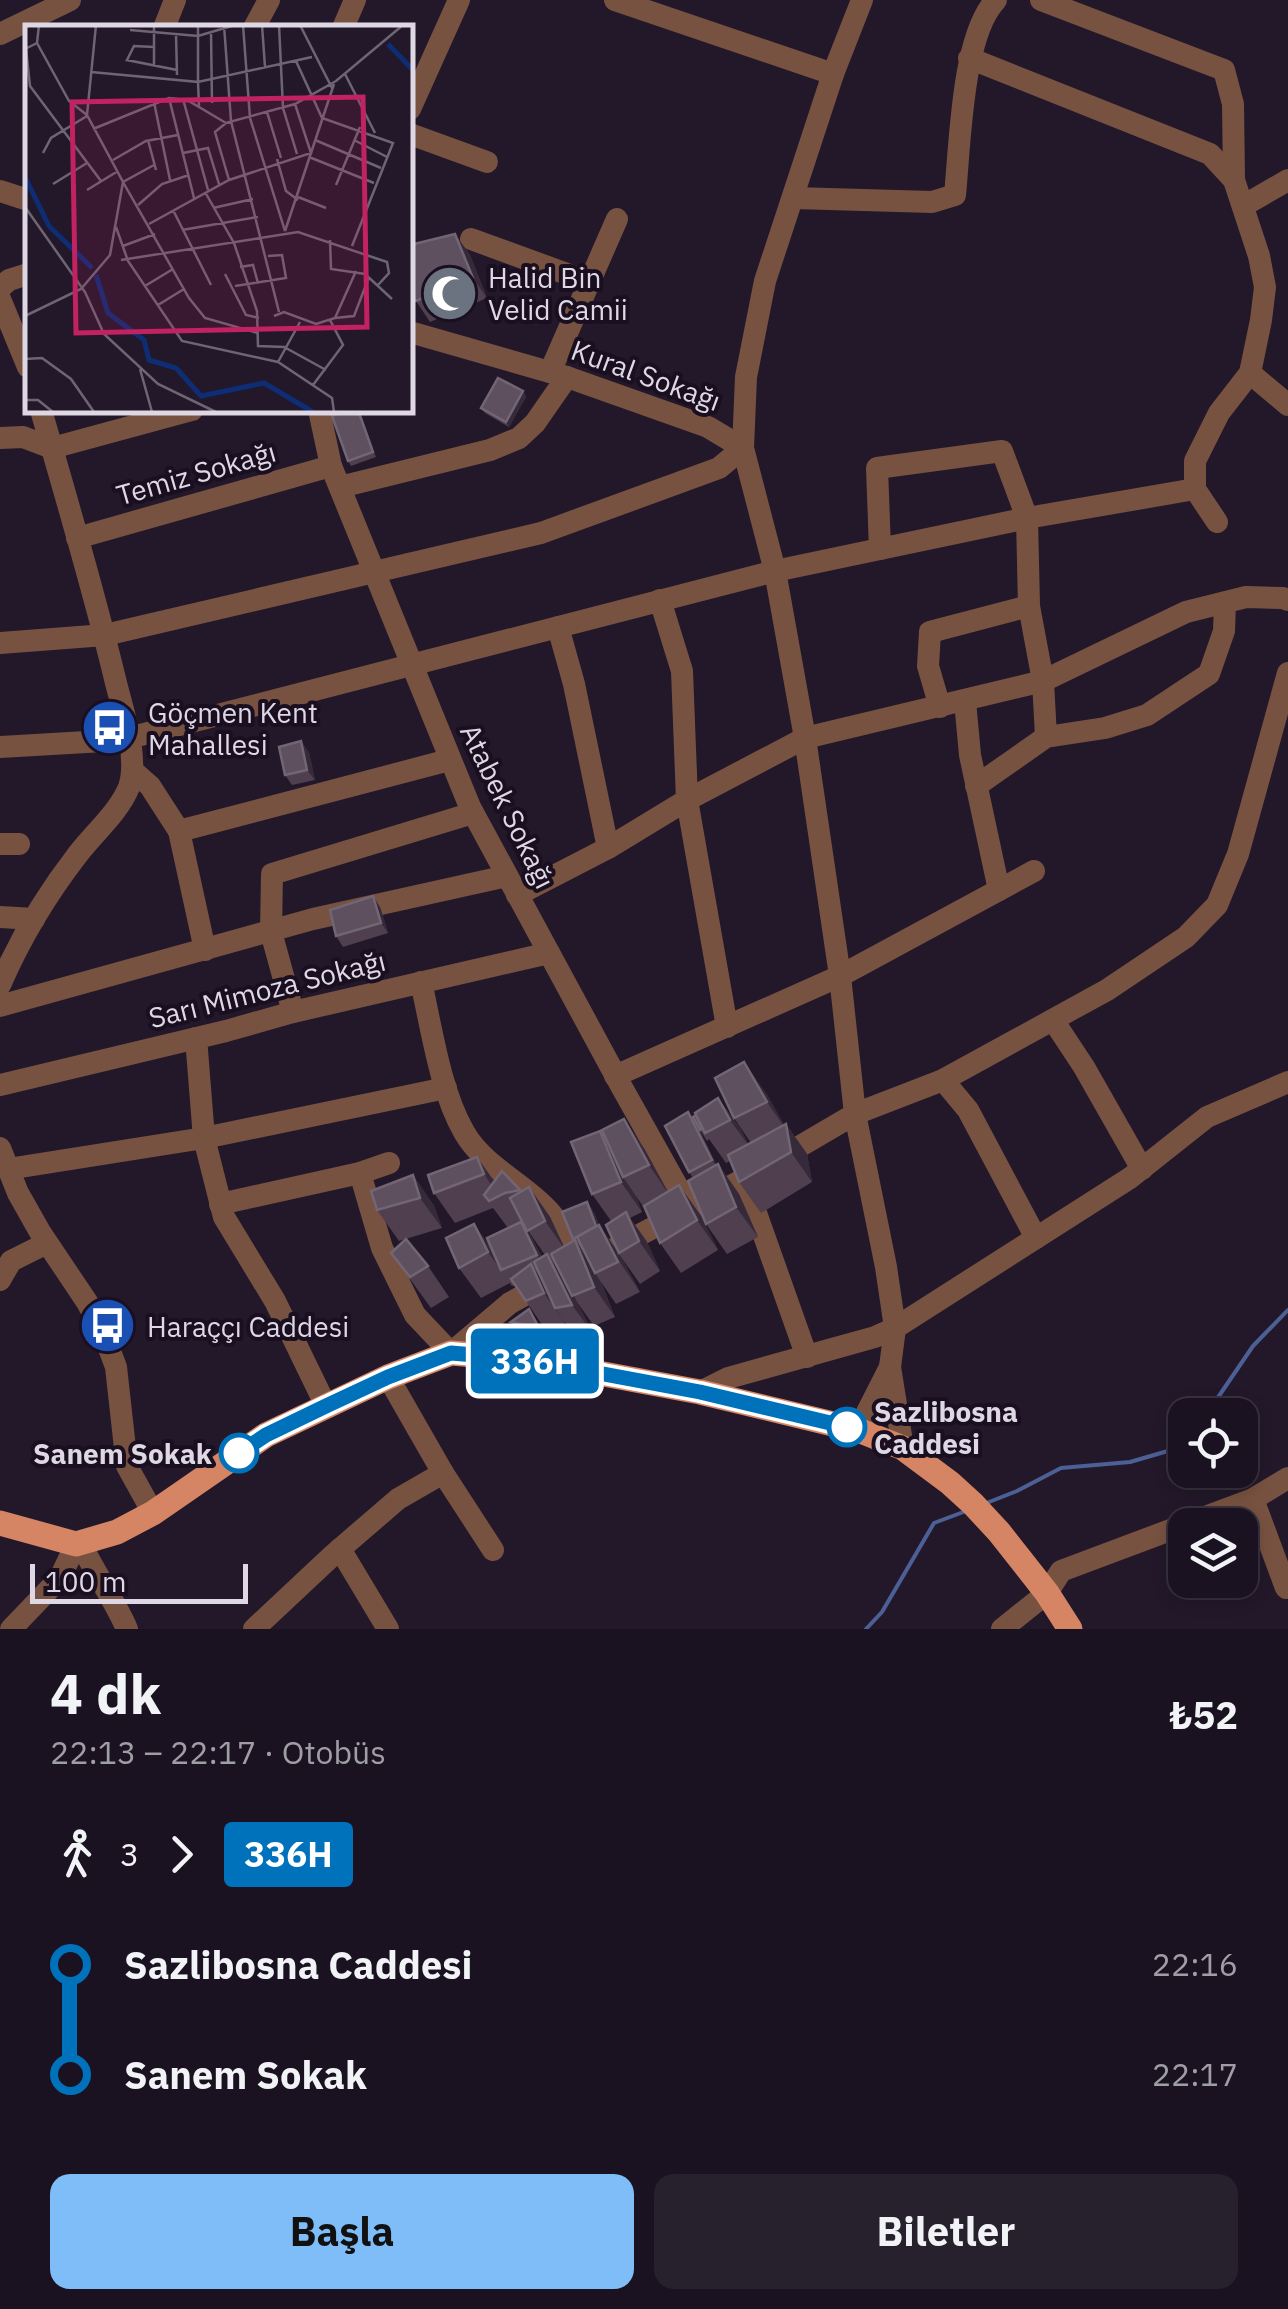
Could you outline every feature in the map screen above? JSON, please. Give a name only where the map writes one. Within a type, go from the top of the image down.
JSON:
[{"type":"main road","points":[[0,1522],[78,1543],[117,1532],[153,1513],[266,1435],[388,1377],[451,1353],[523,1359],[700,1392],[858,1430],[902,1448],[950,1483],[999,1532],[1070,1629]]},
{"type":"street","points":[[0,34],[70,0]]},
{"type":"street","points":[[256,25],[269,0]]},
{"type":"street","points":[[343,25],[355,0]]},
{"type":"street","points":[[412,105],[459,0]]},
{"type":"street","points":[[615,0],[833,74]]},
{"type":"street","points":[[862,0],[833,74],[766,281],[746,377],[743,448],[775,570],[805,738],[840,976],[854,1114],[895,1328],[890,1367],[902,1448]]},
{"type":"street","points":[[794,198],[932,202],[956,195],[970,58],[988,8],[996,0]]},
{"type":"street","points":[[1041,0],[1224,70],[1233,104],[1234,180],[1259,256],[1264,287],[1250,373],[1220,413],[1195,461],[1196,489],[1217,522]]},
{"type":"street","points":[[970,58],[1210,154],[1234,180]]},
{"type":"street","points":[[412,135],[487,162]]},
{"type":"street","points":[[1243,206],[1288,180]]},
{"type":"street","points":[[0,191],[25,199]]},
{"type":"street","name":"Temiz Sokağı","points":[[77,538],[335,477],[490,450],[519,438],[535,423],[559,374],[589,282],[617,219]]},
{"type":"street","points":[[471,239],[589,282]]},
{"type":"street","points":[[0,288],[25,275]]},
{"type":"street","points":[[0,300],[25,361]]},
{"type":"street","name":"Kural Sokağı","points":[[412,333],[559,374],[708,427],[743,448]]},
{"type":"street","points":[[1250,373],[1288,405]]},
{"type":"street","points":[[0,985],[34,919],[128,790],[132,772],[105,635],[42,412]]},
{"type":"street","points":[[0,438],[24,437],[52,448],[185,412]]},
{"type":"street","name":"Atabek Sokağı","points":[[319,412],[335,477],[473,813],[690,1209]]},
{"type":"street","points":[[0,642],[105,635],[541,533],[719,468],[743,448]]},
{"type":"street","points":[[880,548],[877,468],[1002,451],[1026,518],[1029,606],[1043,681],[1046,737]]},
{"type":"street","points":[[0,747],[128,738],[775,570],[1026,518],[1196,489]]},
{"type":"street","points":[[0,1006],[313,919],[512,885],[608,848],[687,800],[805,738],[1043,681],[1186,612],[1246,597],[1288,600]]},
{"type":"street","points":[[660,600],[682,671],[687,800],[727,1027]]},
{"type":"street","points":[[976,786],[1046,737],[1106,728],[1147,714],[1209,674],[1224,631],[1225,602]]},
{"type":"street","points":[[940,707],[928,666],[930,632],[1029,606]]},
{"type":"street","points":[[558,627],[574,684],[608,848]]},
{"type":"street","points":[[360,1174],[382,1248],[415,1316],[451,1353],[510,1302],[690,1209],[854,1114],[943,1080],[1106,990],[1186,937],[1217,906],[1238,854],[1288,674]]},
{"type":"street","points":[[965,701],[970,754],[999,890]]},
{"type":"street","points":[[179,831],[449,760]]},
{"type":"street","points":[[132,772],[150,786],[179,831],[205,950]]},
{"type":"street","points":[[293,1012],[271,932],[272,874],[473,813]]},
{"type":"street","points":[[615,1076],[840,976],[1034,871]]},
{"type":"street","points":[[0,917],[34,919]]},
{"type":"street","name":"Sarı Mimoza Sokağı","points":[[0,1085],[549,952]]},
{"type":"street","points":[[421,982],[446,1088],[464,1132],[479,1152],[552,1214],[580,1266]]},
{"type":"street","points":[[1053,1020],[1142,1169]]},
{"type":"street","points":[[196,1038],[204,1138],[224,1217],[275,1301],[326,1406]]},
{"type":"street","points":[[943,1080],[968,1110],[1036,1238]]},
{"type":"street","points":[[700,1392],[728,1378],[895,1328],[1142,1169],[1207,1117],[1288,1082]]},
{"type":"street","points":[[153,1513],[127,1466],[116,1367],[104,1335],[18,1193],[4,1159],[204,1138],[446,1088]]},
{"type":"street","points":[[220,1204],[360,1174],[390,1163]]},
{"type":"street","points":[[744,1179],[807,1356]]},
{"type":"street","points":[[0,1280],[11,1261],[48,1243]]},
{"type":"street","points":[[858,1430],[890,1367]]},
{"type":"street","points":[[388,1377],[492,1550]]},
{"type":"street","points":[[254,1629],[398,1500],[444,1473]]},
{"type":"street","points":[[1007,1628],[1047,1594],[1061,1571],[1253,1499],[1288,1478]]},
{"type":"street","points":[[1253,1499],[1286,1588]]},
{"type":"street","points":[[11,1629],[60,1578],[78,1543]]},
{"type":"street","points":[[78,1543],[127,1629]]},
{"type":"street","points":[[340,1550],[388,1629]]},
{"type":"building","points":[[455,234],[473,278],[416,301],[412,295],[412,245]]},
{"type":"building","points":[[498,378],[523,391],[506,422],[481,408]]},
{"type":"building","points":[[359,412],[373,452],[348,461],[332,416]]},
{"type":"building","points":[[301,741],[307,770],[285,775],[279,747]]},
{"type":"building","points":[[373,896],[381,923],[336,936],[330,910]]},
{"type":"building","points":[[744,1062],[767,1102],[734,1118],[715,1078]]},
{"type":"building","points":[[718,1098],[730,1120],[705,1133],[695,1113]]},
{"type":"building","points":[[688,1112],[712,1160],[689,1172],[665,1126]]},
{"type":"building","points":[[624,1119],[649,1165],[623,1177],[602,1130]]},
{"type":"building","points":[[786,1124],[791,1152],[739,1182],[728,1155]]},
{"type":"building","points":[[600,1131],[621,1182],[592,1194],[571,1142]]},
{"type":"building","points":[[477,1157],[484,1174],[434,1193],[428,1175]]},
{"type":"building","points":[[718,1164],[736,1207],[706,1224],[688,1181]]},
{"type":"building","points":[[502,1171],[520,1190],[489,1201],[484,1195]]},
{"type":"building","points":[[413,1175],[420,1198],[377,1210],[371,1191]]},
{"type":"building","points":[[679,1185],[697,1220],[660,1243],[644,1206]]},
{"type":"building","points":[[529,1187],[545,1221],[527,1231],[510,1198]]},
{"type":"building","points":[[587,1202],[596,1226],[573,1239],[562,1212]]},
{"type":"building","points":[[626,1212],[639,1241],[619,1253],[606,1225]]},
{"type":"building","points":[[521,1222],[537,1255],[501,1270],[487,1238]]},
{"type":"building","points":[[474,1224],[488,1252],[459,1268],[446,1238]]},
{"type":"building","points":[[599,1225],[618,1262],[595,1273],[577,1237]]},
{"type":"building","points":[[406,1239],[428,1266],[410,1277],[391,1253]]},
{"type":"building","points":[[575,1240],[594,1287],[572,1296],[551,1254]]},
{"type":"building","points":[[547,1254],[572,1305],[555,1308],[534,1262]]},
{"type":"building","points":[[531,1264],[544,1293],[526,1301],[511,1279]]},
{"type":"building","points":[[529,1309],[539,1328],[511,1322]]},
{"type":"waterway","points":[[1218,1398],[1253,1346],[1288,1310]]},
{"type":"waterway","points":[[984,1504],[1061,1468],[1130,1462],[1168,1451]]},
{"type":"waterway","points":[[866,1629],[882,1612],[934,1523],[966,1511]]},
{"type":"bus line","name":"336H","points":[[239,1453],[266,1435],[326,1406],[451,1353],[523,1359],[700,1392],[847,1427]]},
{"type":"place","name":"Halid Bin Velid Camii","points":[[449,293]]},
{"type":"place","name":"Göçmen Kent Mahallesi","points":[[109,728]]},
{"type":"place","name":"Haraççı Caddesi","points":[[108,1326]]},
{"type":"place","name":"Sazlibosna Caddesi","points":[[847,1427]]},
{"type":"place","name":"Sanem Sokak","points":[[239,1453]]}]
